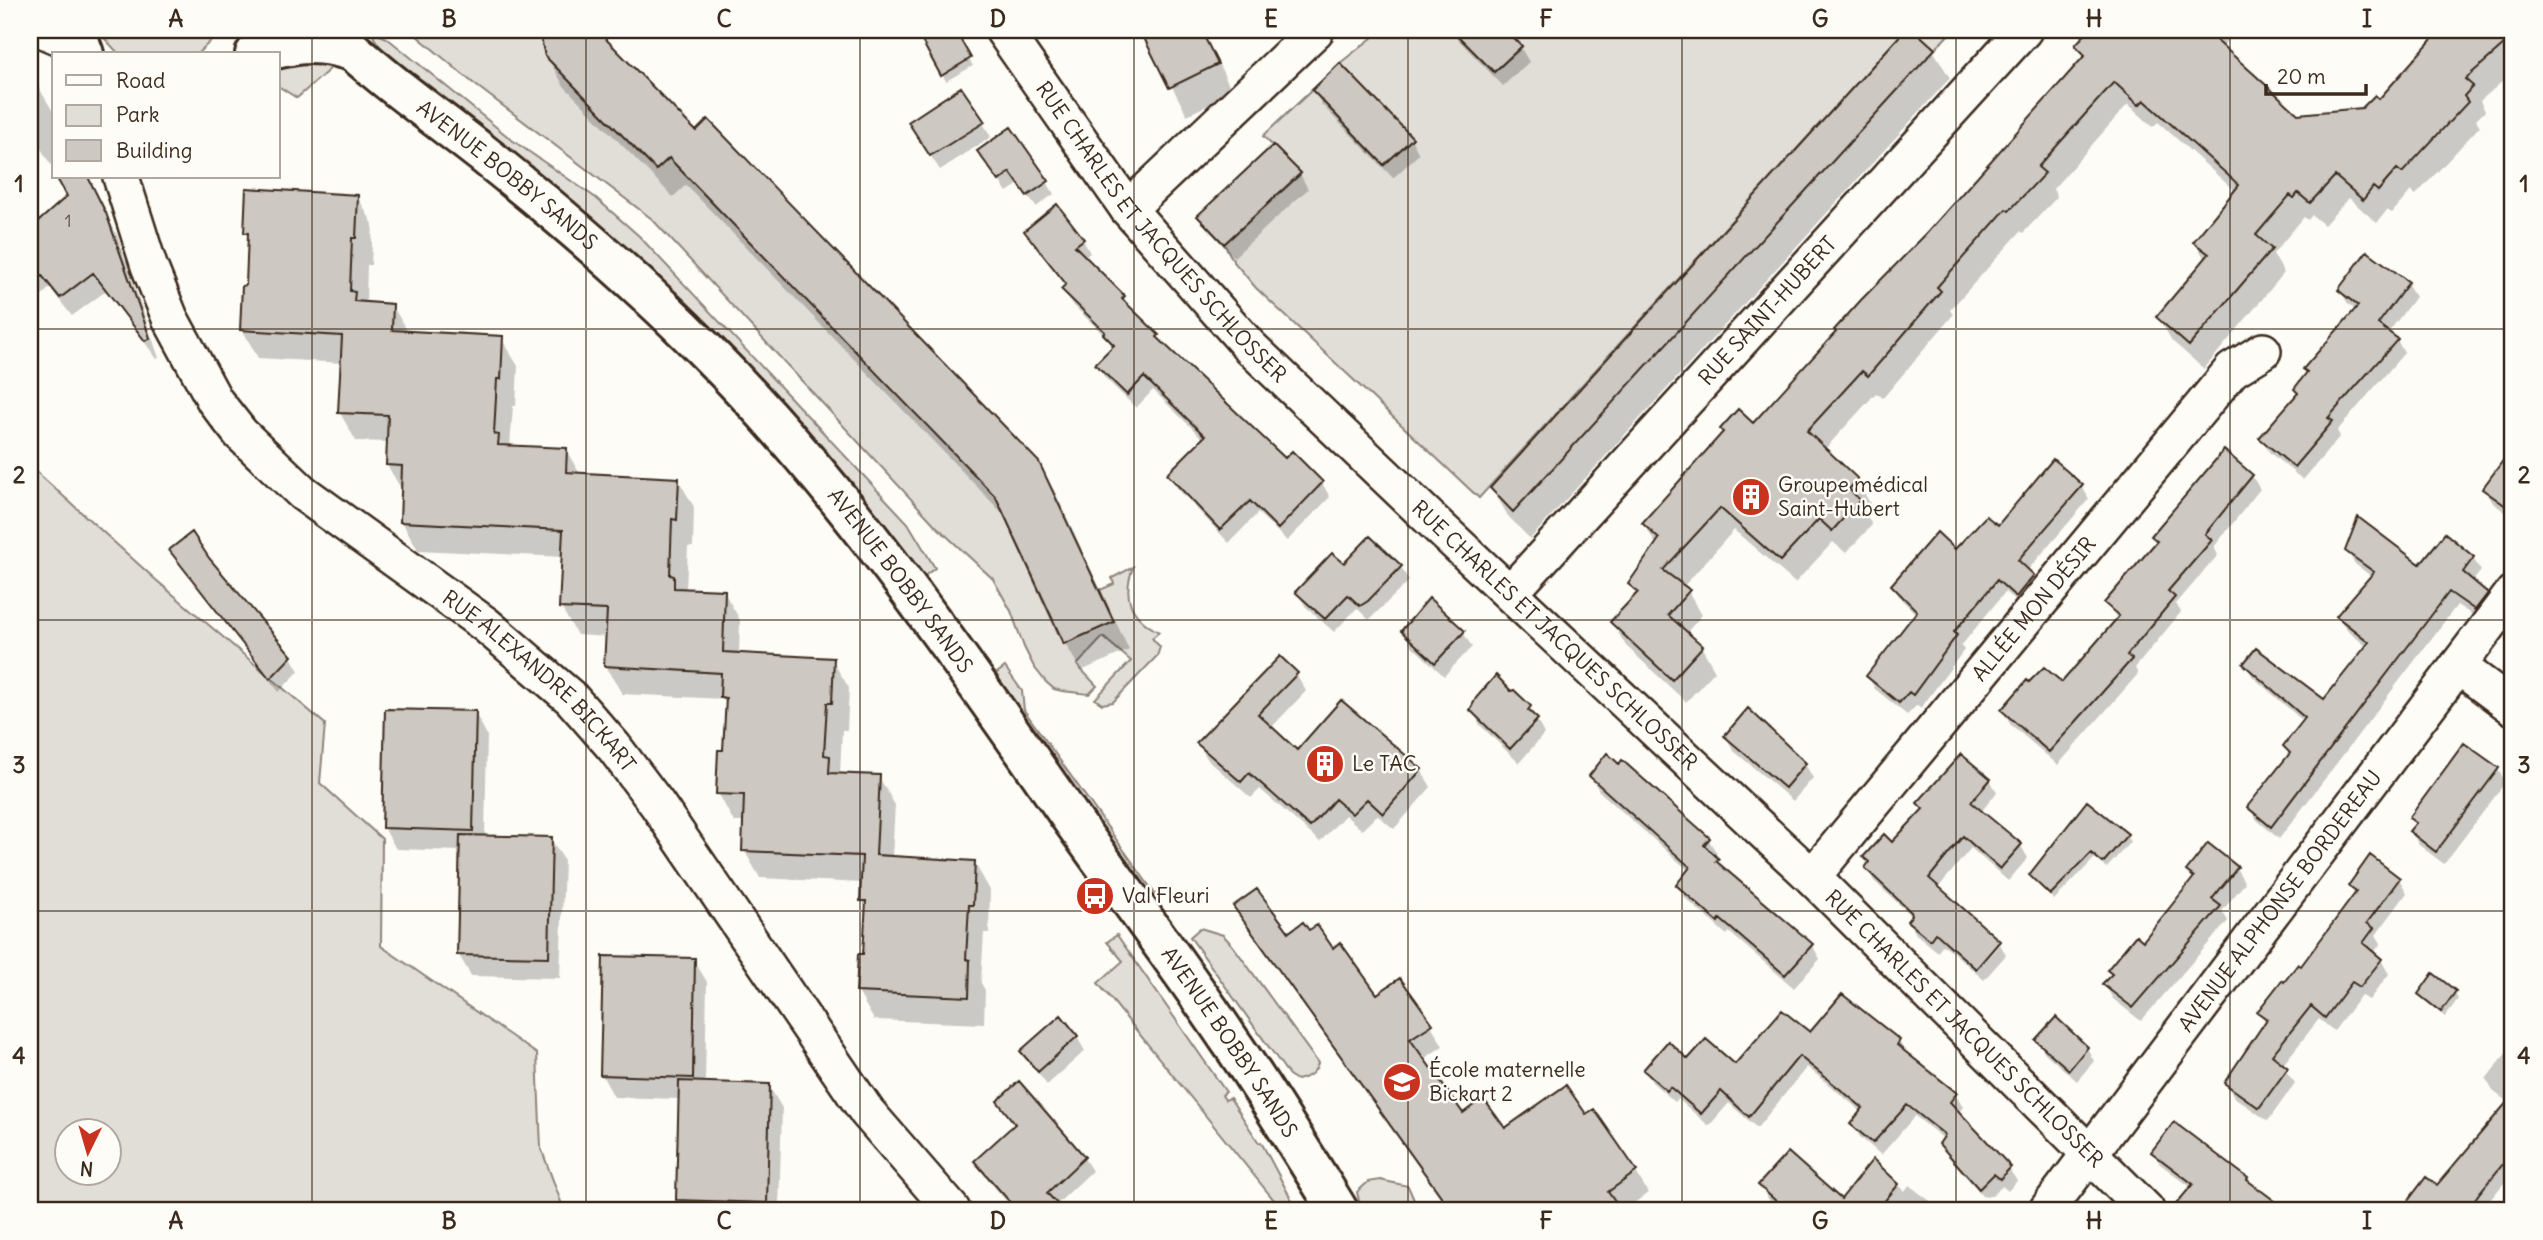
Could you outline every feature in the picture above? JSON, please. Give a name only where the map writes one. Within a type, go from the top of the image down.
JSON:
[{"type":"main road","points":[[243,52],[252,30]]},
{"type":"main road","name":"AVENUE BOBBY SANDS","points":[[264,52],[306,42],[341,41],[636,282],[785,433],[851,513],[914,596],[1227,1035],[1338,1210]]},
{"type":"street","points":[[245,52],[278,30]]},
{"type":"street","name":"RUE CHARLES ET JACQUES SCHLOSSER","points":[[1003,30],[1128,209],[1250,347],[1812,877],[1948,1016],[2146,1210]]},
{"type":"street","points":[[1128,209],[1316,30]]},
{"type":"street","name":"RUE SAINT-HUBERT","points":[[1510,593],[2024,30]]},
{"type":"street","name":"RUE ALEXANDRE BICKART","points":[[121,178],[149,265],[170,318],[215,401],[241,434],[303,493],[486,625],[570,698],[614,747],[657,804],[867,1112],[952,1210]]},
{"type":"street","name":"ALLÉE MON DÉSIR","points":[[1812,877],[2232,370],[2263,351]]},
{"type":"street","name":"AVENUE ALPHONSE BORDEREAU","points":[[2047,1210],[2513,593]]},
{"type":"street","points":[[2458,666],[2513,707]]},
{"type":"green space","points":[[100,30],[217,30],[214,38],[199,52],[117,52]]},
{"type":"green space","points":[[410,30],[539,30],[545,56],[656,170],[669,158],[996,497],[1063,644],[1114,622],[1100,590],[1114,584],[1112,578],[1133,567],[1128,588],[1131,605],[1141,620],[1159,632],[1152,638],[1160,647],[1157,656],[1113,702],[1102,704],[1095,699],[1131,661],[1103,637],[1077,665],[1097,686],[1089,694],[1054,689],[1034,667],[1011,611],[993,579],[936,526],[652,219],[473,83]]},
{"type":"green space","points":[[1382,30],[1452,30],[1494,72],[1522,47],[1506,30],[1905,30],[1479,498],[1256,288],[1234,262],[1224,244],[1301,174],[1263,136],[1312,90],[1384,165],[1412,139],[1340,63]]},
{"type":"green space","points":[[1914,30],[1953,30],[1935,49]]},
{"type":"green space","points":[[377,34],[387,38],[512,140],[596,198],[639,236],[908,523],[935,568],[923,577],[833,462],[720,338],[385,55],[373,36]]},
{"type":"green space","points":[[280,60],[325,62],[331,68],[297,98],[280,87]]},
{"type":"green space","points":[[30,466],[156,580],[325,724],[320,783],[382,839],[381,946],[537,1054],[541,1148],[564,1210],[30,1210]]},
{"type":"green space","points":[[1005,667],[1022,691],[1024,710],[1155,894],[1157,903],[1155,904],[993,676]]},
{"type":"green space","points":[[1200,928],[1223,935],[1233,946],[1318,1063],[1310,1074],[1297,1080],[1289,1075],[1190,937]]},
{"type":"green space","points":[[1117,935],[1226,1092],[1222,1095],[1225,1100],[1230,1098],[1259,1143],[1261,1142],[1297,1210],[1282,1210],[1098,983],[1123,961],[1107,942]]},
{"type":"green space","points":[[1380,1180],[1408,1186],[1414,1200],[1413,1210],[1361,1210],[1357,1192],[1368,1182]]},
{"type":"building","points":[[539,30],[597,30],[696,131],[708,119],[1039,462],[1114,622],[1064,644],[996,497],[669,158],[656,170],[545,56]]},
{"type":"building","points":[[916,30],[955,30],[971,58],[941,76]]},
{"type":"building","points":[[1140,30],[1201,30],[1218,64],[1169,88]]},
{"type":"building","points":[[1452,30],[1506,30],[1522,46],[1494,72]]},
{"type":"building","points":[[1905,30],[1914,30],[1935,49],[1513,512],[1490,488]]},
{"type":"building","points":[[2089,30],[2205,30],[2298,114],[2362,108],[2375,95],[2379,99],[2440,30],[2513,30],[2513,37],[2465,79],[2473,86],[2464,96],[2468,102],[2402,173],[2397,169],[2378,191],[2373,187],[2363,200],[2335,176],[2310,203],[2298,193],[2294,198],[2290,195],[2256,235],[2272,249],[2189,346],[2156,317],[2209,254],[2193,242],[2239,185],[2144,100],[2139,105],[2114,82],[2038,167],[2045,173],[2009,211],[2006,209],[1937,287],[1941,291],[1868,376],[1862,371],[1807,431],[1858,479],[1849,489],[1860,500],[1832,531],[1819,519],[1780,561],[1720,508],[1663,570],[1690,590],[1668,615],[1703,646],[1672,680],[1610,622],[1638,592],[1628,584],[1659,539],[1642,523],[1723,432],[1720,429],[1738,409],[1753,423],[1836,332],[1834,330],[1861,300],[1926,234],[2085,55],[2075,45]]},
{"type":"building","points":[[1340,63],[1413,138],[1384,165],[1312,90]]},
{"type":"building","points":[[961,87],[985,122],[930,156],[908,122]]},
{"type":"building","points":[[1011,127],[1049,181],[1027,196],[1010,172],[999,181],[977,151]]},
{"type":"building","points":[[1273,145],[1301,173],[1224,244],[1197,216]]},
{"type":"building","points":[[57,178],[88,178],[106,213],[150,338],[145,341],[93,273],[60,298],[30,261],[30,229],[67,196]]},
{"type":"building","points":[[246,188],[358,195],[356,238],[352,238],[350,291],[355,292],[354,301],[393,304],[392,330],[503,336],[494,434],[499,435],[498,445],[567,448],[566,472],[679,478],[677,520],[672,519],[670,575],[674,576],[674,588],[725,590],[723,652],[834,658],[832,703],[827,703],[824,755],[830,756],[829,773],[880,775],[876,855],[975,861],[966,959],[970,960],[969,997],[856,992],[858,954],[863,954],[866,901],[860,901],[862,856],[742,851],[744,795],[716,794],[718,750],[723,750],[726,698],[720,697],[721,673],[604,666],[607,610],[559,608],[563,530],[400,522],[402,466],[386,465],[388,415],[338,413],[342,336],[240,330],[242,286],[246,285]]},
{"type":"building","points":[[1057,204],[1084,239],[1075,246],[1125,296],[1122,299],[1159,335],[1157,337],[1285,458],[1292,451],[1323,482],[1278,529],[1250,501],[1220,530],[1167,474],[1205,436],[1144,377],[1127,395],[1095,364],[1114,345],[1103,334],[1105,332],[1061,289],[1066,284],[1024,231]]},
{"type":"building","points":[[2367,251],[2409,282],[2378,324],[2398,339],[2328,418],[2333,421],[2294,467],[2259,438],[2298,393],[2294,389],[2307,372],[2303,369],[2358,306],[2338,290]]},
{"type":"building","points":[[2513,447],[2513,511],[2482,489]]},
{"type":"building","points":[[2224,450],[2253,475],[2205,534],[2212,540],[2168,591],[2175,597],[2127,655],[2132,659],[2049,752],[2001,710],[2027,680],[2029,682],[2044,667],[2062,682],[2119,616],[2104,603],[2157,541],[2151,536]]},
{"type":"building","points":[[2053,459],[2083,485],[2018,560],[2034,575],[2016,597],[1997,580],[1954,632],[1957,635],[1913,695],[1909,692],[1899,703],[1866,676],[1917,611],[1891,585],[1937,532],[1955,549],[1986,516],[1998,525]]},
{"type":"building","points":[[2358,517],[2420,564],[2445,533],[2474,557],[2463,572],[2488,593],[2475,610],[2449,592],[2271,827],[2247,807],[2290,753],[2283,746],[2305,718],[2243,664],[2256,648],[2324,699],[2369,642],[2336,616],[2374,572],[2345,551]]},
{"type":"building","points":[[192,532],[209,558],[292,656],[270,679],[169,550]]},
{"type":"building","points":[[1370,536],[1402,566],[1368,601],[1360,606],[1348,595],[1325,619],[1295,592],[1332,553],[1344,563]]},
{"type":"building","points":[[1429,598],[1465,631],[1435,663],[1401,631]]},
{"type":"building","points":[[1280,656],[1298,673],[1258,714],[1297,750],[1341,700],[1422,769],[1383,814],[1367,799],[1352,814],[1335,799],[1310,827],[1249,773],[1241,782],[1196,743]]},
{"type":"building","points":[[1496,675],[1531,706],[1528,710],[1538,719],[1510,749],[1470,710],[1476,698]]},
{"type":"building","points":[[1748,708],[1806,763],[1785,788],[1724,736]]},
{"type":"building","points":[[385,709],[476,711],[473,831],[382,828]]},
{"type":"building","points":[[2464,743],[2499,768],[2436,852],[2409,831],[2416,823],[2409,818]]},
{"type":"building","points":[[1607,753],[1619,764],[1622,760],[1710,838],[1704,845],[1719,859],[1716,861],[1813,944],[1785,975],[1676,885],[1690,867],[1589,776]]},
{"type":"building","points":[[1961,754],[1991,779],[1971,802],[2022,844],[2000,869],[1963,836],[1929,878],[2000,941],[1976,969],[1938,935],[1935,933],[1930,940],[1907,921],[1912,915],[1911,912],[1865,868],[1869,862],[1863,857],[1884,834],[1892,842],[1923,809],[1917,803]]},
{"type":"building","points":[[2087,801],[2128,834],[2103,863],[2091,853],[2050,895],[2029,875]]},
{"type":"building","points":[[460,835],[552,837],[549,957],[457,955]]},
{"type":"building","points":[[2208,843],[2238,867],[2212,899],[2221,906],[2133,1008],[2102,984],[2112,974],[2107,970],[2136,935],[2143,941],[2194,877],[2186,871]]},
{"type":"building","points":[[2370,855],[2400,878],[2367,923],[2374,928],[2363,943],[2382,959],[2360,987],[2352,982],[2325,1018],[2311,1006],[2272,1055],[2288,1068],[2259,1108],[2224,1083],[2267,1019],[2257,1012],[2282,980],[2284,982],[2298,964],[2301,966],[2356,892],[2348,886]]},
{"type":"building","points":[[1257,889],[1289,932],[1303,922],[1309,930],[1317,925],[1333,948],[1340,942],[1377,994],[1400,978],[1433,1024],[1410,1039],[1463,1113],[1483,1098],[1505,1128],[1566,1085],[1586,1114],[1594,1109],[1637,1171],[1608,1192],[1621,1210],[1451,1210],[1233,906]]},
{"type":"building","points":[[603,956],[695,958],[693,1078],[600,1075]]},
{"type":"building","points":[[2433,973],[2456,991],[2441,1012],[2418,994]]},
{"type":"building","points":[[1842,994],[1900,1040],[1897,1045],[1957,1093],[1950,1102],[2011,1167],[2000,1179],[1994,1174],[1979,1189],[1939,1144],[1945,1135],[1907,1105],[1873,1143],[1850,1124],[1863,1108],[1799,1056],[1749,1117],[1721,1091],[1701,1114],[1670,1087],[1667,1091],[1643,1070],[1668,1041],[1688,1059],[1706,1039],[1735,1064],[1782,1010],[1810,1032]]},
{"type":"building","points":[[1061,1015],[1078,1036],[1038,1072],[1020,1051]]},
{"type":"building","points":[[2056,1017],[2088,1047],[2069,1070],[2035,1040]]},
{"type":"building","points":[[679,1081],[770,1084],[767,1203],[676,1200]]},
{"type":"building","points":[[1019,1081],[1085,1157],[1047,1193],[1063,1210],[1017,1210],[974,1161],[1015,1124],[997,1101]]},
{"type":"building","points":[[2513,1095],[2513,1152],[2480,1192],[2468,1209],[2470,1210],[2401,1210],[2426,1177],[2437,1185]]},
{"type":"building","points":[[2174,1122],[2287,1210],[2171,1210],[2193,1184],[2151,1152]]},
{"type":"building","points":[[1788,1152],[1841,1199],[1873,1159],[1899,1184],[1877,1210],[1786,1210],[1758,1185]]},
{"type":"place","name":"Groupe médical Saint-Hubert","points":[[1751,497]]},
{"type":"place","name":"Le TAC","points":[[1325,764]]},
{"type":"place","name":"Val Fleuri","points":[[1095,896]]},
{"type":"place","name":"École maternelle Bickart 2","points":[[1402,1082]]}]
